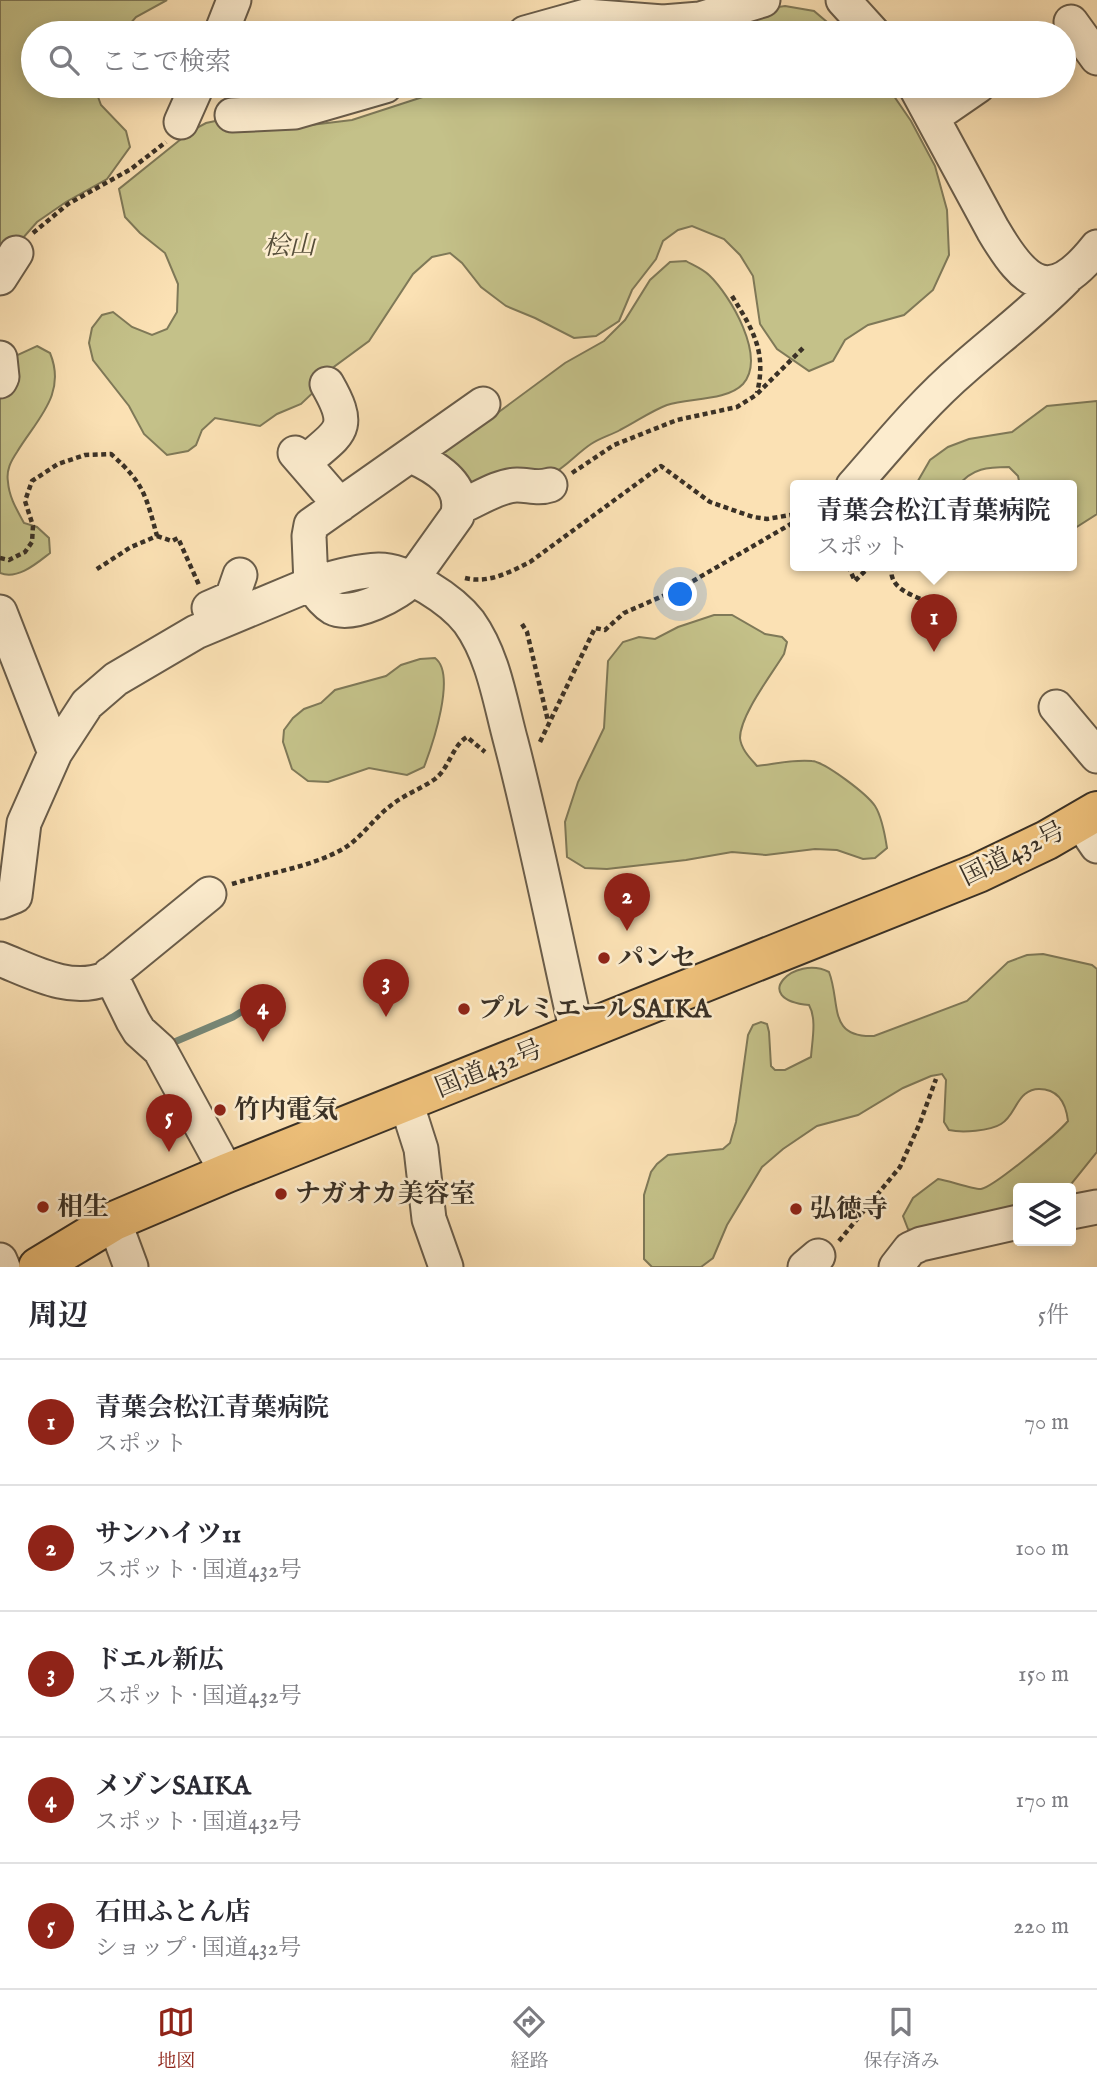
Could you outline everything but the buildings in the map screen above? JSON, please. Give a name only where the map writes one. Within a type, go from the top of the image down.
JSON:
[{"type":"highway","name":"国道432号","points":[[38,1267],[114,1221],[227,1173],[1091,826]]},
{"type":"street","points":[[226,21],[234,0]]},
{"type":"street","points":[[675,21],[700,19],[763,0]]},
{"type":"street","points":[[843,0],[862,21]]},
{"type":"street","points":[[568,21],[586,16],[650,21]]},
{"type":"street","points":[[1076,29],[1097,58]]},
{"type":"street","points":[[181,122],[192,98]]},
{"type":"street","points":[[232,115],[295,112],[343,98]]},
{"type":"street","points":[[922,98],[1014,264],[1031,279],[1046,283],[1066,278]]},
{"type":"street","points":[[933,117],[961,98]]},
{"type":"street","points":[[858,480],[911,418],[963,368],[1023,320],[1095,253]]},
{"type":"street","points":[[0,358],[0,381]]},
{"type":"street","points":[[327,384],[339,405],[339,433],[299,458],[340,505]]},
{"type":"street","points":[[411,456],[429,464],[453,485],[459,498],[457,516],[407,586],[387,597],[350,610],[335,610],[311,584],[309,536],[312,525],[483,404]]},
{"type":"street","points":[[460,507],[508,486],[539,488],[550,485]]},
{"type":"street","points":[[419,571],[468,622],[489,658],[519,772],[577,1033]]},
{"type":"street","points":[[209,608],[232,598],[240,575]]},
{"type":"street","points":[[0,902],[15,896],[24,823],[55,753],[87,704],[116,679],[196,632],[311,584]]},
{"type":"street","points":[[0,612],[55,753]]},
{"type":"street","points":[[1056,706],[1097,755]]},
{"type":"street","points":[[0,959],[50,978],[78,985],[94,983],[110,974],[209,894]]},
{"type":"street","points":[[110,974],[139,1031],[160,1050],[227,1173]]},
{"type":"street","points":[[406,1102],[421,1149],[429,1219],[446,1267]]},
{"type":"street","points":[[1076,1211],[1097,1206]]},
{"type":"street","points":[[114,1221],[131,1267]]},
{"type":"street","points":[[896,1267],[910,1249],[920,1244],[1013,1223]]},
{"type":"street","points":[[0,1261],[3,1267]]},
{"type":"path","points":[[8,265],[31,235],[68,204],[131,169],[170,139],[181,122]]},
{"type":"path","points":[[732,296],[752,328],[761,360],[762,372],[756,394]]},
{"type":"path","points":[[550,485],[614,445],[677,420],[737,407],[756,394],[803,348]]},
{"type":"path","points":[[0,558],[9,560],[25,552],[32,542],[33,526],[25,501],[32,481],[58,464],[85,455],[111,454],[126,467],[144,490],[157,536]]},
{"type":"path","points":[[419,571],[471,580],[488,579],[508,573],[530,562],[661,466],[710,502],[753,517],[767,519],[790,515]]},
{"type":"path","points":[[522,624],[527,632],[548,722],[595,628],[605,629],[624,613],[681,588],[790,524]]},
{"type":"path","points":[[94,571],[131,547],[157,536],[172,541],[178,538],[209,608]]},
{"type":"path","points":[[850,571],[855,581],[865,571]]},
{"type":"path","points":[[892,571],[892,578],[897,586],[928,602]]},
{"type":"path","points":[[209,894],[235,883],[321,859],[341,850],[386,809],[435,779],[447,765],[459,742],[467,737],[493,758]]},
{"type":"path","points":[[811,1261],[841,1240],[900,1167],[936,1079]]},
{"type":"green space","points":[[0,0],[167,0],[132,21],[21,21],[21,98],[98,98],[101,105],[126,131],[130,147],[107,179],[37,222],[15,247],[0,254]]},
{"type":"green space","points":[[785,6],[814,11],[826,21],[726,21],[752,11]]},
{"type":"green space","name":"桧山","points":[[420,98],[895,98],[935,166],[947,210],[949,255],[933,290],[904,315],[868,325],[845,340],[833,361],[809,371],[777,349],[760,324],[753,276],[740,255],[724,239],[692,226],[678,230],[663,241],[656,259],[632,290],[619,321],[596,336],[574,338],[506,306],[481,287],[462,263],[450,253],[432,257],[413,274],[369,341],[327,372],[319,387],[301,404],[277,414],[260,426],[215,418],[202,430],[196,445],[188,451],[167,455],[144,434],[129,406],[93,360],[89,343],[92,328],[102,315],[113,312],[132,327],[152,335],[167,329],[177,312],[178,284],[165,253],[125,217],[119,189],[191,131],[206,123],[220,120],[294,127],[352,120]]},
{"type":"green space","points":[[686,261],[707,273],[717,284],[743,327],[751,358],[749,372],[743,384],[718,396],[661,407],[594,442],[549,476],[474,492],[441,452],[446,444],[496,414],[565,363],[604,341],[625,320],[650,280],[670,262]]},
{"type":"green space","points":[[37,346],[50,353],[55,381],[41,417],[13,459],[8,478],[12,498],[24,523],[37,527],[49,538],[50,553],[27,569],[7,575],[0,573],[0,363]]},
{"type":"green space","points":[[1097,401],[1097,514],[1077,527],[1077,480],[1019,480],[1009,467],[994,467],[975,472],[963,480],[918,480],[930,460],[948,447],[969,439],[1012,432],[1047,406]]},
{"type":"green space","points":[[714,615],[732,615],[765,634],[782,637],[787,642],[784,654],[745,718],[740,738],[746,753],[757,766],[812,761],[836,773],[855,787],[875,806],[881,821],[887,848],[875,858],[863,859],[837,850],[815,849],[766,855],[732,852],[607,869],[585,868],[567,857],[565,822],[578,782],[604,728],[608,661],[623,642],[639,637],[655,639],[678,627]]},
{"type":"green space","points":[[435,658],[441,666],[444,679],[443,694],[437,728],[424,767],[407,775],[369,768],[328,782],[308,781],[292,769],[283,742],[284,730],[304,709],[321,703],[335,690],[386,676],[401,665]]},
{"type":"green space","points":[[1043,954],[1092,965],[1097,969],[1097,1152],[1072,1183],[1013,1183],[1013,1211],[917,1233],[908,1229],[903,1216],[913,1198],[938,1179],[978,1189],[988,1186],[1026,1159],[1068,1121],[1060,1099],[1052,1092],[1037,1089],[1025,1094],[1001,1124],[976,1131],[949,1130],[944,1122],[946,1080],[942,1074],[903,1088],[858,1115],[817,1126],[783,1149],[762,1167],[727,1225],[713,1258],[701,1267],[652,1267],[644,1259],[644,1195],[651,1172],[668,1155],[723,1149],[730,1143],[736,1122],[748,1035],[753,1025],[761,1022],[767,1024],[771,1066],[775,1070],[785,1070],[811,1057],[813,1023],[809,1005],[791,1001],[782,995],[780,987],[783,980],[803,969],[816,968],[829,972],[842,1025],[859,1035],[874,1036],[967,1001],[1008,962],[1027,955]]},
{"type":"waterway","points":[[165,1046],[233,1017],[265,997]]},
{"type":"place","name":"青葉会松江青葉病院","points":[[934,652]]},
{"type":"place","name":"サンハイツ11","points":[[627,931]]},
{"type":"place","name":"パンセ","points":[[604,958]]},
{"type":"place","name":"プルミエールSAIKA","points":[[464,1009]]},
{"type":"place","name":"ドエル新広","points":[[386,1017]]},
{"type":"place","name":"メゾンSAIKA","points":[[263,1042]]},
{"type":"place","name":"竹内電気","points":[[220,1110]]},
{"type":"place","name":"石田ふとん店","points":[[169,1152]]},
{"type":"place","name":"ナガオカ美容室","points":[[281,1194]]},
{"type":"place","name":"相生","points":[[43,1207]]},
{"type":"place","name":"弘徳寺","points":[[796,1209]]}]
